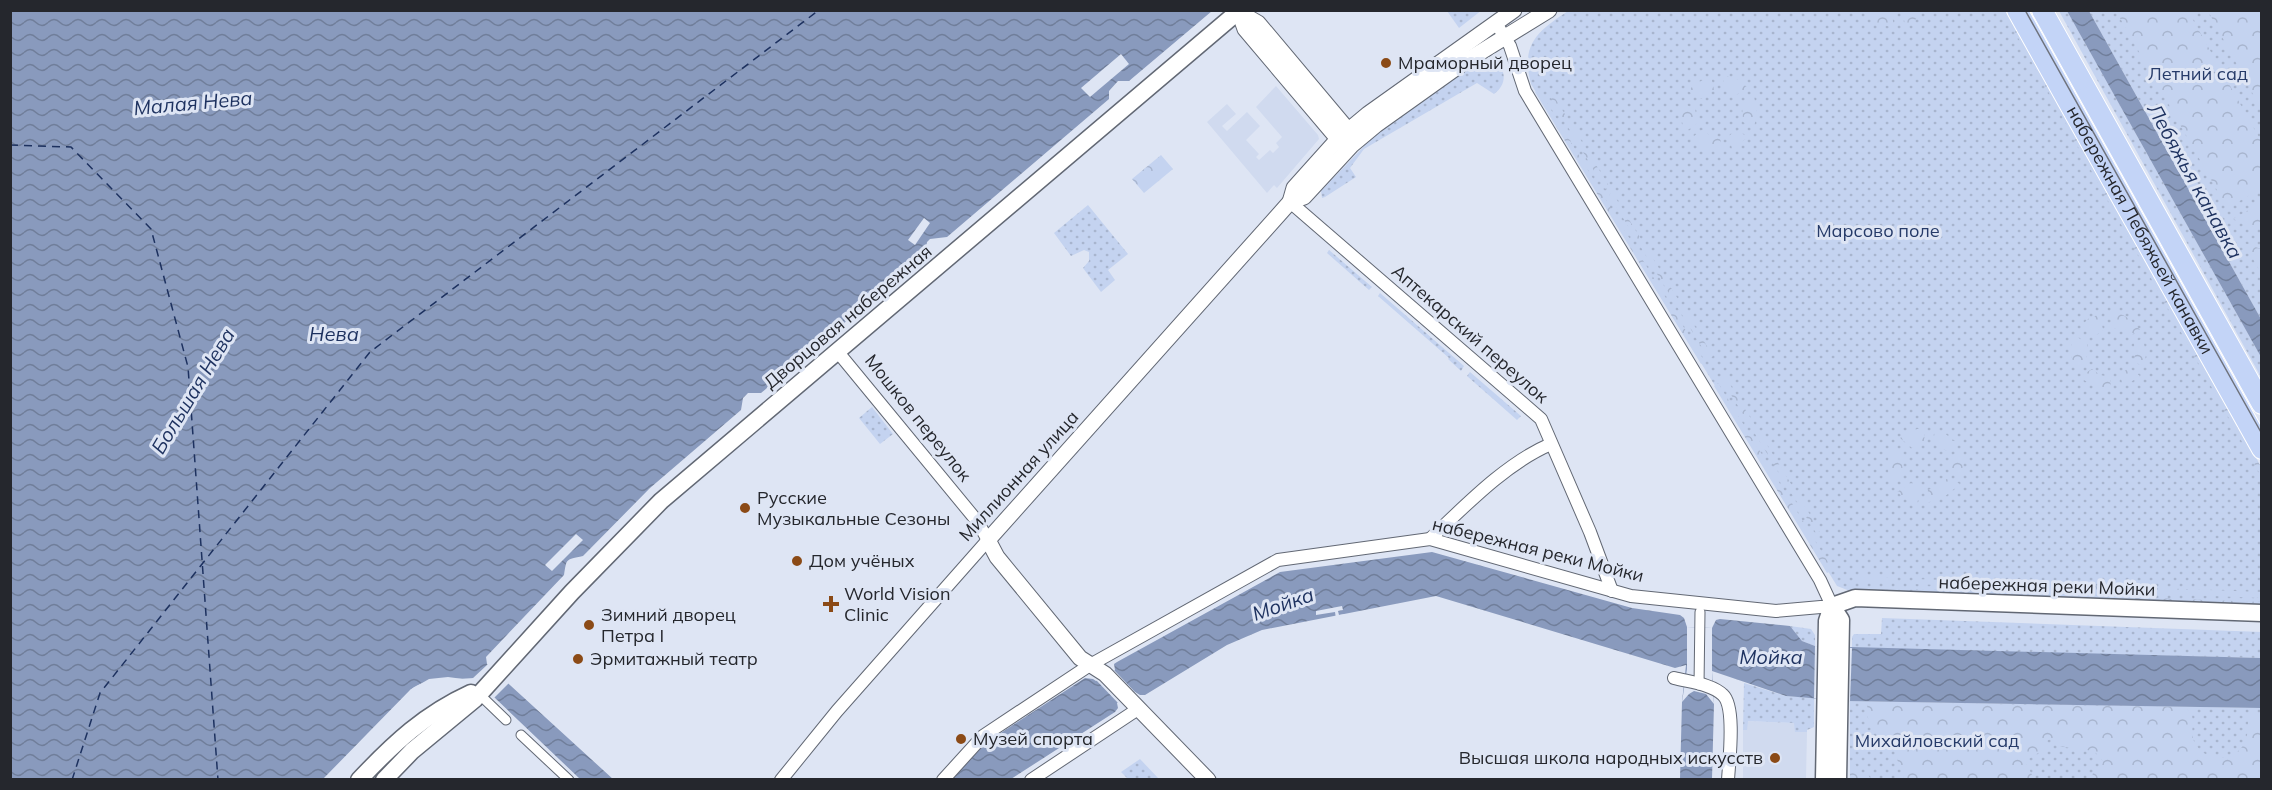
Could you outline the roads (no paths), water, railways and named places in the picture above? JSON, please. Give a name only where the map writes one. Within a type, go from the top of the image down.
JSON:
[{"type":"main road","name":"набережная Лебяжьей канавки","points":[[2017,10],[2262,449]]},
{"type":"main road","name":"набережная Лебяжьей канавки","points":[[2042,10],[2262,404]]},
{"type":"main road","name":"Дворцовая набережная","points":[[480,692],[662,501],[1239,11]]},
{"type":"main road","name":"набережная реки Мойки","points":[[1832,606],[1855,598],[2262,613]]},
{"type":"main road","name":"набережная реки Мойки","points":[[1832,606],[1857,609],[2262,624]]},
{"type":"main road","points":[[1824,780],[1832,700],[1834,647],[1841,620],[1832,606]]},
{"type":"main road","points":[[359,780],[398,739],[430,715],[470,693],[480,692]]},
{"type":"main road","points":[[384,780],[412,751],[480,692]]},
{"type":"main road","points":[[1832,700],[1838,780]]},
{"type":"street","name":"Миллионная улица","points":[[781,780],[837,711],[1290,202],[1304,197],[1346,138],[1514,10]]},
{"type":"street","name":"Миллионная улица","points":[[1346,138],[1549,10]]},
{"type":"street","points":[[1239,11],[1245,29],[1346,138]]},
{"type":"street","points":[[1496,23],[1505,37],[1525,91],[1820,580],[1832,606]]},
{"type":"street","name":"Аптекарский переулок","points":[[1290,202],[1541,419],[1590,532],[1612,591]]},
{"type":"street","name":"Мошков переулок","points":[[837,351],[978,521],[997,557],[1080,658],[1105,674],[1208,780]]},
{"type":"street","points":[[1430,540],[1465,506],[1524,458],[1551,444]]},
{"type":"street","name":"набережная реки Мойки","points":[[943,780],[983,736],[1090,665],[1278,560],[1430,540],[1630,596],[1776,611],[1832,606]]},
{"type":"street","points":[[1699,685],[1700,612]]},
{"type":"street","points":[[1679,679],[1714,689],[1726,698],[1730,710],[1728,780]]},
{"type":"street","points":[[480,692],[506,720]]},
{"type":"street","points":[[1031,780],[1133,704]]},
{"type":"street","points":[[521,735],[569,780]]},
{"type":"water","name":"Нева","points":[[10,11],[1212,11],[1129,81],[1118,81],[1109,91],[1109,99],[947,237],[930,239],[927,242],[925,255],[761,393],[748,393],[743,398],[741,410],[650,488],[583,556],[568,561],[564,575],[486,657],[487,664],[614,780],[580,779],[474,678],[425,682],[410,690],[323,779],[11,779]]},
{"type":"water","name":"Лебяжья канавка","points":[[2067,11],[2089,11],[2261,319],[2261,357]]},
{"type":"water","name":"Мойка","points":[[1432,552],[1632,608],[1680,615],[1684,618],[1687,627],[1712,628],[1716,620],[1720,619],[1790,626],[1802,641],[1815,646],[2261,658],[2261,708],[1846,701],[1786,696],[1712,671],[1714,704],[1712,779],[1680,779],[1682,702],[1686,665],[1675,668],[1436,596],[1262,630],[1227,645],[1145,695],[1135,692],[1117,703],[1118,708],[1115,712],[1011,779],[950,780],[987,742],[1085,678],[1096,681],[1115,670],[1114,664],[1117,662],[1280,572]]},
{"type":"tram line","points":[[2025,10],[2262,434]]},
{"type":"place","name":"Мраморный дворец","points":[[1386,63]]},
{"type":"place","name":"Русские Музыкальные Сезоны","points":[[745,508]]},
{"type":"place","name":"Дом учёных","points":[[797,561]]},
{"type":"place","name":"World Vision Clinic","points":[[831,604]]},
{"type":"place","name":"Зимний дворец Петра I","points":[[589,625]]},
{"type":"place","name":"Эрмитажный театр","points":[[578,659]]},
{"type":"place","name":"Музей спорта","points":[[961,739]]},
{"type":"place","name":"Высшая школа народных искусств","points":[[1775,758]]},
{"type":"park label","name":"Летний сад","points":[[2198,74]]},
{"type":"park label","name":"Марсово поле","points":[[1878,231]]},
{"type":"park label","name":"Михайловский сад","points":[[1937,741]]},
{"type":"water label","name":"Малая Нева","points":[[193,103]]},
{"type":"water label","name":"Большая Нева","points":[[193,391]]}]
